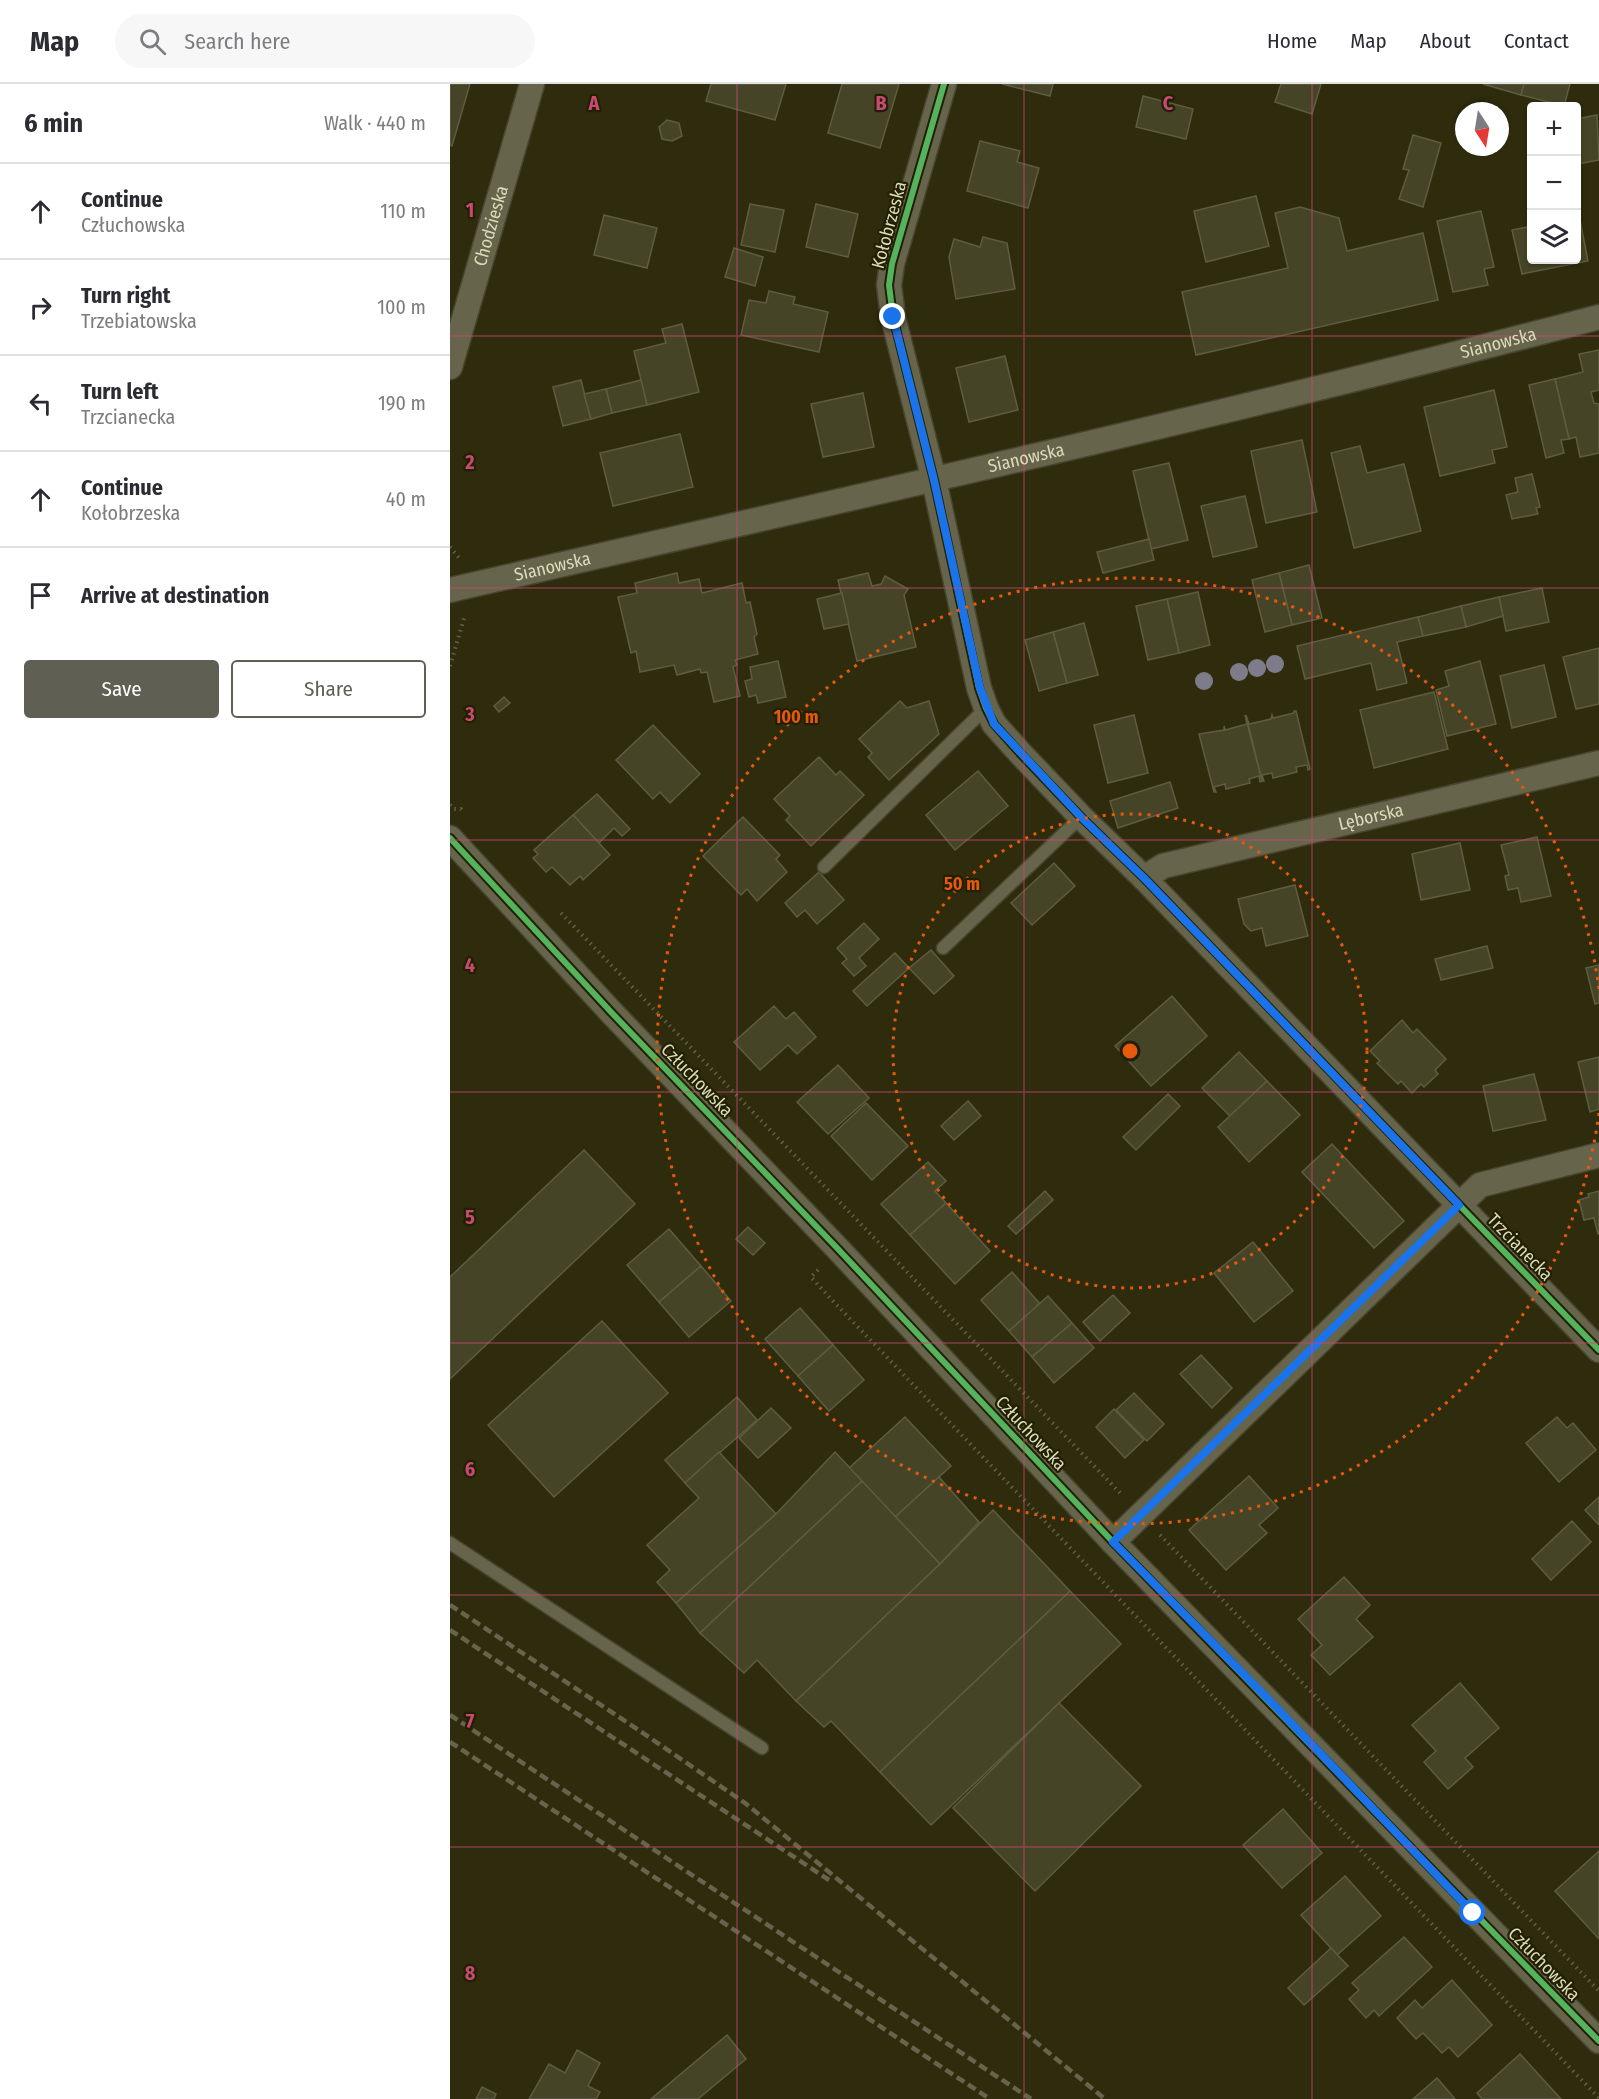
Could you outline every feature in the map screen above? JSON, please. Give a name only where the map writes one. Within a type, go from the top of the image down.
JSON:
[{"type":"street","name":"Chodzieska","points":[[450,367],[532,84]]},
{"type":"street","name":"Kołobrzeska","points":[[934,480],[893,317],[889,285],[892,264],[944,84]]},
{"type":"street","name":"Sianowska","points":[[450,590],[934,480],[1403,369],[1599,317]]},
{"type":"street","name":"Trzcianecka","points":[[934,480],[980,688],[994,724],[1081,817],[1144,878],[1599,1350]]},
{"type":"street","name":"Lęborska","points":[[1144,878],[1163,866],[1599,763]]},
{"type":"street","name":"Człuchowska","points":[[450,838],[611,1012],[838,1249],[1113,1542],[1273,1704],[1599,2042]]},
{"type":"street","points":[[1113,1542],[1480,1185],[1599,1155]]},
{"type":"lane","points":[[824,867],[986,708]]},
{"type":"lane","points":[[943,948],[1081,817]]},
{"type":"lane","points":[[450,1543],[762,1748]]},
{"type":"path","points":[[450,805],[454,809],[461,809],[469,818]]},
{"type":"path","points":[[558,909],[1599,1991]]},
{"type":"path","points":[[838,1249],[811,1277],[817,1284],[1599,2098]]},
{"type":"building","points":[[450,84],[470,84],[452,146],[450,145]]},
{"type":"building","points":[[711,84],[786,84],[775,120],[706,101]]},
{"type":"building","points":[[842,84],[899,84],[880,148],[828,133]]},
{"type":"building","points":[[1002,84],[1053,84],[1050,96]]},
{"type":"building","points":[[1281,84],[1321,84],[1312,114],[1275,102]]},
{"type":"building","points":[[1483,84],[1524,84],[1521,95]]},
{"type":"building","points":[[1524,84],[1570,84],[1565,102],[1548,102],[1521,95]]},
{"type":"building","points":[[1143,96],[1193,109],[1186,139],[1136,127]]},
{"type":"building","points":[[1597,115],[1599,160],[1581,163],[1581,118]]},
{"type":"building","points":[[667,120],[679,123],[682,136],[672,141],[662,139],[659,127]]},
{"type":"building","points":[[1413,135],[1441,143],[1423,207],[1399,199],[1409,170],[1403,169]]},
{"type":"building","points":[[980,141],[1020,151],[1017,162],[1039,168],[1028,208],[967,191]]},
{"type":"building","points":[[1256,196],[1269,246],[1206,262],[1194,211]]},
{"type":"building","points":[[750,204],[784,210],[775,252],[741,245]]},
{"type":"building","points":[[816,204],[858,214],[848,257],[806,247]]},
{"type":"building","points":[[1300,207],[1339,218],[1347,251],[1423,233],[1438,300],[1196,355],[1182,292],[1288,268],[1275,213]]},
{"type":"building","points":[[1481,211],[1494,267],[1484,269],[1488,285],[1453,292],[1437,221]]},
{"type":"building","points":[[604,215],[657,228],[647,268],[594,255]]},
{"type":"building","points":[[1581,225],[1588,261],[1581,262]]},
{"type":"building","points":[[1527,227],[1527,264],[1573,264],[1522,274],[1512,230]]},
{"type":"building","points":[[983,237],[1007,243],[1015,289],[956,299],[949,257],[954,239],[980,247]]},
{"type":"building","points":[[734,248],[763,257],[755,286],[725,277]]},
{"type":"building","points":[[769,291],[795,297],[793,304],[828,312],[819,352],[741,335],[749,300],[766,303]]},
{"type":"building","points":[[682,324],[699,392],[647,405],[634,351],[666,343],[662,329]]},
{"type":"building","points":[[1599,350],[1599,390],[1591,392],[1594,403],[1599,404],[1599,453],[1580,457],[1576,437],[1569,439],[1555,379],[1583,372],[1579,354]]},
{"type":"building","points":[[1005,356],[1018,410],[969,422],[956,368]]},
{"type":"building","points":[[1555,379],[1569,439],[1561,440],[1564,453],[1546,458],[1529,385]]},
{"type":"building","points":[[581,380],[591,419],[563,426],[553,387]]},
{"type":"building","points":[[641,380],[647,405],[612,413],[606,389]]},
{"type":"building","points":[[606,389],[612,413],[591,419],[584,394]]},
{"type":"building","points":[[1494,390],[1507,447],[1492,450],[1495,463],[1440,476],[1424,407]]},
{"type":"building","points":[[863,393],[874,447],[823,457],[811,404]]},
{"type":"building","points":[[680,434],[693,487],[613,506],[600,453]]},
{"type":"building","points":[[1302,440],[1317,512],[1266,523],[1251,451]]},
{"type":"building","points":[[1360,446],[1367,473],[1404,464],[1421,531],[1354,548],[1331,453]]},
{"type":"building","points":[[1169,463],[1188,540],[1151,549],[1133,471]]},
{"type":"building","points":[[1532,474],[1540,507],[1536,508],[1538,514],[1512,519],[1506,495],[1518,492],[1515,478]]},
{"type":"building","points":[[1245,496],[1257,547],[1213,557],[1201,506]]},
{"type":"building","points":[[1149,539],[1154,560],[1103,573],[1097,552]]},
{"type":"building","points":[[1309,565],[1322,618],[1292,625],[1279,573]]},
{"type":"building","points":[[677,573],[679,583],[699,579],[702,593],[742,583],[746,603],[750,602],[757,634],[754,637],[758,654],[735,660],[737,665],[733,667],[740,696],[714,702],[707,672],[701,673],[700,669],[677,675],[674,665],[640,672],[636,651],[631,653],[618,597],[637,593],[635,583]]},
{"type":"building","points":[[868,573],[872,586],[881,584],[885,576],[908,589],[904,595],[916,647],[857,661],[838,580]]},
{"type":"building","points":[[1279,573],[1292,625],[1265,632],[1252,580]]},
{"type":"building","points":[[1542,588],[1549,622],[1506,631],[1499,597]]},
{"type":"building","points":[[1198,592],[1210,645],[1179,653],[1167,599]]},
{"type":"building","points":[[842,593],[849,624],[824,629],[817,599]]},
{"type":"building","points":[[1499,597],[1503,616],[1466,627],[1461,606]]},
{"type":"building","points":[[1167,599],[1179,653],[1148,660],[1136,606]]},
{"type":"building","points":[[1461,606],[1466,627],[1423,636],[1418,617]]},
{"type":"building","points":[[1418,617],[1423,636],[1397,642],[1407,683],[1377,690],[1371,663],[1305,679],[1297,646]]},
{"type":"building","points":[[1084,623],[1098,675],[1067,683],[1053,632]]},
{"type":"building","points":[[1053,632],[1067,683],[1039,691],[1025,640]]},
{"type":"building","points":[[1599,648],[1599,704],[1576,709],[1563,657]]},
{"type":"building","points":[[778,661],[786,697],[758,703],[756,695],[749,697],[745,681],[752,679],[750,667]]},
{"type":"building","points":[[1480,661],[1496,724],[1447,736],[1436,690],[1449,686],[1445,671]]},
{"type":"building","points":[[1544,665],[1556,717],[1512,728],[1500,676]]},
{"type":"building","points":[[1434,692],[1448,749],[1374,768],[1360,710]]},
{"type":"building","points":[[504,697],[510,703],[499,712],[494,706]]},
{"type":"building","points":[[900,701],[907,708],[929,701],[939,734],[889,780],[868,757],[872,753],[859,739]]},
{"type":"building","points":[[1296,711],[1310,769],[1308,770],[1307,765],[1296,767],[1297,772],[1273,778],[1272,773],[1262,775],[1264,781],[1262,781],[1246,715],[1249,724],[1271,719],[1272,715],[1273,718],[1294,713]]},
{"type":"building","points":[[1134,715],[1148,773],[1108,783],[1094,725]]},
{"type":"building","points":[[1245,715],[1262,781],[1260,782],[1259,776],[1249,779],[1250,783],[1226,789],[1225,784],[1214,787],[1216,792],[1214,792],[1199,734],[1224,730],[1224,726],[1225,730],[1247,724]]},
{"type":"building","points":[[653,725],[700,774],[670,803],[660,792],[653,799],[616,760]]},
{"type":"building","points":[[819,757],[836,775],[840,771],[864,795],[811,846],[786,820],[790,816],[774,799]]},
{"type":"building","points":[[978,771],[1008,806],[955,850],[926,815]]},
{"type":"building","points":[[1170,782],[1178,808],[1118,828],[1110,801]]},
{"type":"building","points":[[597,794],[630,829],[622,836],[614,828],[599,843],[573,815]]},
{"type":"building","points":[[573,815],[610,855],[583,880],[580,876],[570,885],[552,867],[546,872],[533,858],[538,854],[534,850]]},
{"type":"building","points":[[743,817],[780,855],[776,859],[787,872],[757,901],[747,889],[741,895],[703,856]]},
{"type":"building","points":[[1537,837],[1551,896],[1521,902],[1518,888],[1508,890],[1505,876],[1509,875],[1501,845]]},
{"type":"building","points":[[1460,843],[1470,890],[1421,900],[1412,854]]},
{"type":"building","points":[[1054,863],[1075,886],[1032,925],[1011,903]]},
{"type":"building","points":[[819,872],[844,900],[817,924],[805,910],[797,917],[785,903]]},
{"type":"building","points":[[1295,885],[1308,936],[1266,946],[1262,928],[1251,931],[1244,924],[1238,899]]},
{"type":"building","points":[[864,923],[879,939],[859,958],[866,966],[854,976],[842,963],[847,959],[837,948]]},
{"type":"building","points":[[1487,946],[1493,968],[1441,980],[1435,959]]},
{"type":"building","points":[[931,950],[954,976],[934,994],[909,968]]},
{"type":"building","points":[[895,953],[909,968],[867,1006],[853,991]]},
{"type":"building","points":[[1599,965],[1599,1003],[1595,1004],[1586,968]]},
{"type":"building","points":[[1172,996],[1207,1036],[1151,1086],[1115,1046]]},
{"type":"building","points":[[774,1006],[786,1019],[794,1012],[816,1037],[797,1054],[788,1045],[760,1070],[734,1042]]},
{"type":"building","points":[[1402,1020],[1413,1033],[1417,1029],[1446,1059],[1435,1070],[1438,1074],[1424,1087],[1421,1084],[1412,1093],[1401,1081],[1398,1084],[1377,1063],[1380,1061],[1370,1051]]},
{"type":"building","points":[[1239,1052],[1267,1081],[1230,1116],[1202,1088]]},
{"type":"building","points":[[1599,1057],[1599,1109],[1590,1112],[1578,1062]]},
{"type":"building","points":[[838,1065],[869,1098],[828,1134],[797,1102]]},
{"type":"building","points":[[1534,1074],[1546,1120],[1493,1131],[1483,1086]]},
{"type":"building","points":[[1267,1081],[1300,1115],[1249,1162],[1218,1127]]},
{"type":"building","points":[[1168,1094],[1180,1106],[1136,1150],[1123,1137]]},
{"type":"building","points":[[968,1101],[981,1116],[954,1140],[941,1126]]},
{"type":"building","points":[[866,1103],[908,1146],[872,1180],[831,1136]]},
{"type":"building","points":[[1332,1144],[1404,1221],[1374,1248],[1302,1172]]},
{"type":"building","points":[[584,1150],[635,1204],[450,1379],[450,1277]]},
{"type":"building","points":[[928,1162],[946,1181],[935,1191],[946,1203],[910,1235],[881,1204]]},
{"type":"building","points":[[1045,1191],[1053,1200],[1016,1234],[1008,1226]]},
{"type":"building","points":[[1599,1191],[1598,1234],[1594,1218],[1584,1220],[1579,1200]]},
{"type":"building","points":[[946,1203],[990,1251],[955,1284],[910,1235]]},
{"type":"building","points":[[748,1227],[765,1243],[753,1255],[736,1239]]},
{"type":"building","points":[[669,1229],[701,1266],[659,1302],[627,1265]]},
{"type":"building","points":[[1253,1242],[1293,1291],[1254,1322],[1214,1273]]},
{"type":"building","points":[[701,1266],[731,1301],[689,1337],[659,1302]]},
{"type":"building","points":[[1012,1272],[1040,1304],[1009,1331],[981,1300]]},
{"type":"building","points":[[1113,1295],[1130,1313],[1100,1341],[1083,1322]]},
{"type":"building","points":[[1048,1296],[1072,1323],[1032,1357],[1009,1331]]},
{"type":"building","points":[[800,1308],[833,1345],[798,1376],[765,1339]]},
{"type":"building","points":[[602,1321],[668,1393],[554,1497],[488,1425]]},
{"type":"building","points":[[1072,1323],[1094,1348],[1054,1383],[1032,1357]]},
{"type":"building","points":[[833,1345],[864,1380],[829,1411],[798,1376]]},
{"type":"building","points":[[1201,1355],[1232,1388],[1212,1408],[1180,1374]]},
{"type":"building","points":[[1134,1393],[1164,1424],[1147,1441],[1116,1410]]},
{"type":"building","points":[[737,1397],[757,1420],[685,1483],[665,1460]]},
{"type":"building","points":[[771,1408],[791,1428],[758,1458],[739,1438]]},
{"type":"building","points":[[1114,1409],[1144,1440],[1125,1458],[1096,1427]]},
{"type":"building","points":[[905,1417],[951,1466],[894,1518],[849,1468]]},
{"type":"building","points":[[1557,1417],[1567,1428],[1573,1423],[1596,1450],[1559,1482],[1526,1443]]},
{"type":"building","points":[[719,1452],[776,1514],[676,1603],[657,1582],[670,1570],[647,1545],[699,1498],[685,1483]]},
{"type":"building","points":[[835,1452],[862,1481],[700,1633],[676,1603],[776,1514]]},
{"type":"building","points":[[1249,1476],[1278,1508],[1259,1525],[1267,1533],[1226,1570],[1189,1530]]},
{"type":"building","points":[[939,1477],[979,1522],[940,1564],[894,1518]]},
{"type":"building","points":[[862,1481],[940,1564],[796,1701],[757,1660],[744,1673],[700,1633]]},
{"type":"building","points":[[1599,1497],[1599,1525],[1585,1510]]},
{"type":"building","points":[[993,1510],[1070,1591],[880,1772],[831,1721],[824,1727],[796,1701],[940,1564]]},
{"type":"building","points":[[1572,1521],[1591,1542],[1551,1580],[1532,1559]]},
{"type":"building","points":[[1344,1577],[1370,1605],[1356,1619],[1373,1637],[1330,1675],[1311,1655],[1322,1645],[1298,1619]]},
{"type":"building","points":[[1070,1591],[1121,1644],[931,1825],[880,1772]]},
{"type":"building","points":[[1460,1683],[1499,1728],[1465,1758],[1473,1767],[1448,1789],[1424,1762],[1436,1751],[1412,1725]]},
{"type":"building","points":[[1059,1703],[1141,1786],[1035,1891],[953,1808]]},
{"type":"building","points":[[1283,1809],[1322,1853],[1282,1888],[1243,1845]]},
{"type":"building","points":[[1599,1851],[1599,1939],[1555,1891]]},
{"type":"building","points":[[1345,1876],[1381,1916],[1337,1955],[1301,1915]]},
{"type":"building","points":[[1404,1937],[1432,1967],[1379,2016],[1374,2010],[1366,2018],[1349,1999],[1359,1990],[1352,1983]]},
{"type":"building","points":[[1331,1948],[1348,1966],[1304,2005],[1288,1988]]},
{"type":"building","points":[[1452,1980],[1492,2025],[1458,2057],[1449,2047],[1442,2053],[1423,2033],[1416,2039],[1397,2018],[1415,2000],[1422,2008]]},
{"type":"building","points":[[727,2035],[746,2059],[698,2099],[651,2099]]},
{"type":"building","points":[[577,2050],[600,2063],[588,2086],[600,2092],[596,2099],[529,2099],[549,2064],[565,2073]]},
{"type":"building","points":[[1520,2054],[1561,2099],[1482,2099],[1477,2093]]},
{"type":"building","points":[[1437,2078],[1455,2099],[1413,2099]]},
{"type":"building","points":[[482,2087],[496,2094],[494,2099],[476,2099]]},
{"type":"railway","points":[[450,1605],[745,1803],[1105,2099]]},
{"type":"railway","points":[[450,1630],[829,1880]]},
{"type":"railway","points":[[450,1715],[1031,2099]]},
{"type":"railway","points":[[450,1742],[990,2099]]},
{"type":"cycle path","points":[[944,84],[892,264],[889,285],[893,317],[934,480],[979,688],[994,724],[1081,817],[1144,878],[1599,1350]]},
{"type":"cycle path","points":[[450,838],[611,1012],[838,1249],[1113,1542],[1599,2041]]},
{"type":"route","points":[[893,317],[934,480],[980,688],[994,724],[1081,817],[1144,878],[1459,1205],[1113,1542],[1273,1704],[1473,1913]]}]
